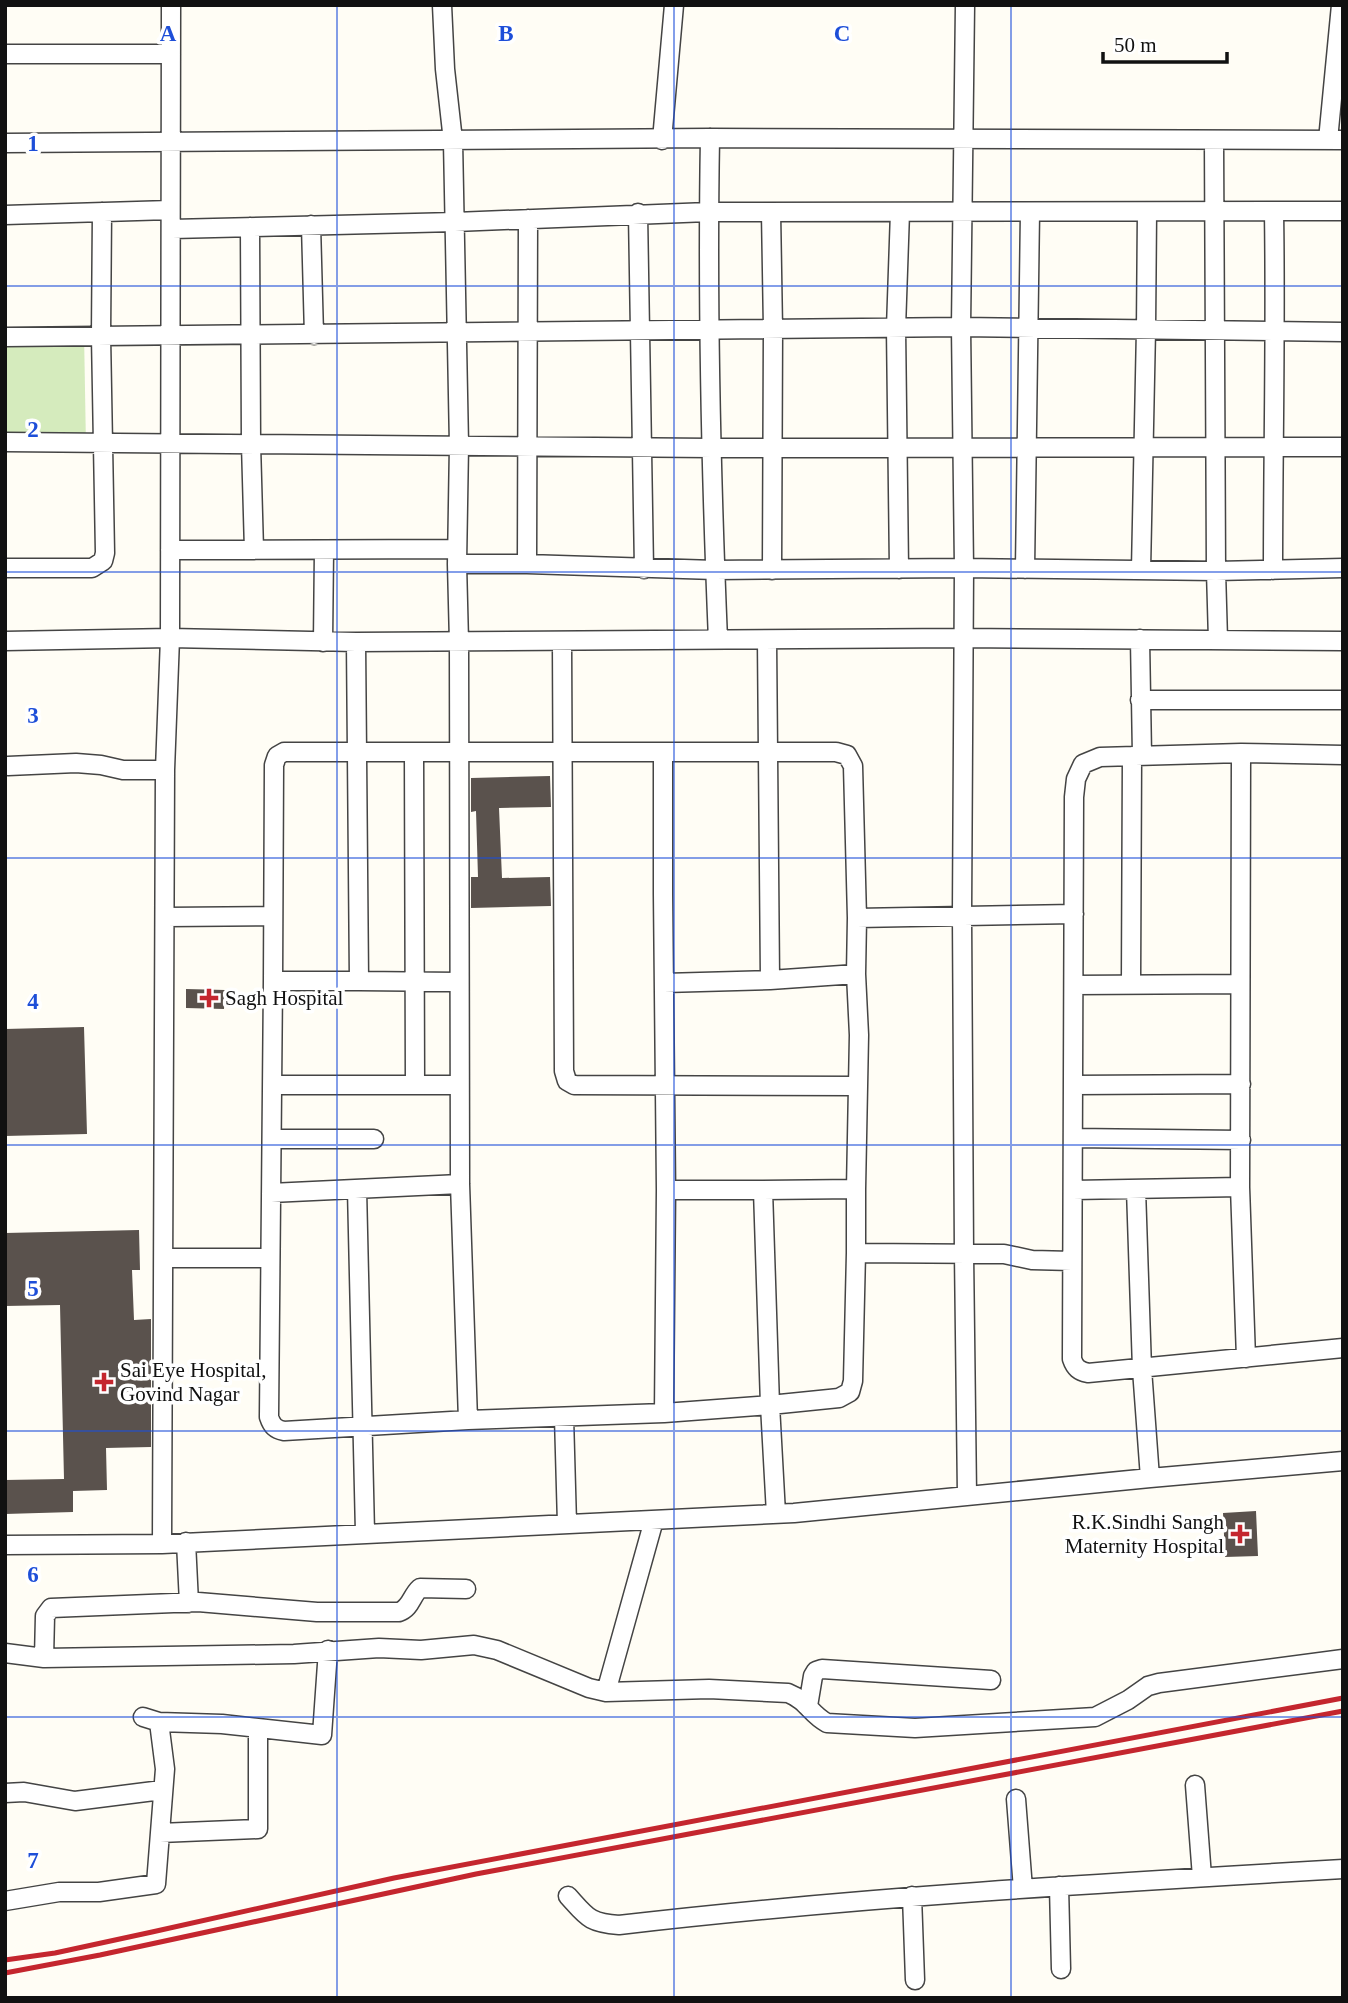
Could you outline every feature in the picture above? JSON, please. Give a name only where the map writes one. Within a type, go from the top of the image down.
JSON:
[{"type":"street","points":[[162,1544],[165,770],[170,638],[171,5]]},
{"type":"street","points":[[442,5],[445,69],[453,141],[455,222],[459,445],[457,556],[460,1184],[468,1420]]},
{"type":"street","points":[[662,140],[674,5]]},
{"type":"street","points":[[965,5],[961,327],[964,449],[962,915],[967,1495]]},
{"type":"street","points":[[5,143],[710,138],[1335,140],[1341,5]]},
{"type":"street","points":[[5,54],[171,54]]},
{"type":"street","points":[[710,138],[708,212],[711,448],[718,640]]},
{"type":"street","points":[[1214,140],[1218,639]]},
{"type":"street","points":[[5,215],[170,210]]},
{"type":"street","points":[[172,229],[455,222],[638,213],[1343,211]]},
{"type":"street","points":[[5,568],[92,568],[103,561],[102,212]]},
{"type":"street","points":[[771,212],[772,570]]},
{"type":"street","points":[[899,569],[897,328],[900,212]]},
{"type":"street","points":[[1026,569],[1030,212]]},
{"type":"street","points":[[1141,570],[1147,212]]},
{"type":"street","points":[[1273,570],[1276,331],[1274,212]]},
{"type":"street","points":[[638,213],[644,569]]},
{"type":"street","points":[[527,565],[528,219]]},
{"type":"street","points":[[311,225],[314,335]]},
{"type":"street","points":[[250,227],[254,550]]},
{"type":"street","points":[[5,337],[961,327],[1343,332]]},
{"type":"street","points":[[5,442],[964,449],[1343,447]]},
{"type":"street","points":[[170,550],[324,550],[457,556],[527,565],[644,569],[964,568],[1216,571],[1343,568]]},
{"type":"street","points":[[323,642],[324,550]]},
{"type":"street","points":[[5,641],[170,638],[323,642],[963,638],[1343,641]]},
{"type":"street","points":[[1131,984],[1140,700],[1139,639]]},
{"type":"street","points":[[768,640],[770,980]]},
{"type":"street","points":[[562,641],[564,1071],[567,1081],[574,1086],[858,1086]]},
{"type":"street","points":[[356,642],[359,981]]},
{"type":"street","points":[[1140,700],[1343,700]]},
{"type":"street","points":[[284,752],[663,752],[836,752],[847,755],[853,766],[859,1035],[856,1253],[850,1392],[839,1398],[664,1413],[276,1430],[269,1417],[272,916],[274,765],[277,757],[284,752]]},
{"type":"street","points":[[414,752],[415,1085]]},
{"type":"street","points":[[663,752],[666,1190],[664,1413]]},
{"type":"street","points":[[1241,753],[1240,1187],[1246,1358]]},
{"type":"street","points":[[1343,755],[1241,753],[1100,757],[1083,764],[1076,779],[1072,1359],[1075,1367],[1088,1373],[1343,1348]]},
{"type":"street","points":[[8,766],[76,763],[123,770],[165,770]]},
{"type":"street","points":[[857,918],[1074,914]]},
{"type":"street","points":[[166,917],[272,916]]},
{"type":"street","points":[[664,983],[856,974]]},
{"type":"street","points":[[273,981],[459,982]]},
{"type":"street","points":[[1074,985],[1240,984]]},
{"type":"street","points":[[1074,1085],[1241,1084]]},
{"type":"street","points":[[272,1085],[459,1085]]},
{"type":"street","points":[[1073,1138],[1241,1140]]},
{"type":"street","points":[[272,1139],[374,1139]]},
{"type":"street","points":[[271,1193],[460,1184]]},
{"type":"street","points":[[1073,1190],[1240,1187]]},
{"type":"street","points":[[358,1189],[365,1533]]},
{"type":"street","points":[[666,1190],[856,1189]]},
{"type":"street","points":[[1136,1189],[1142,1369],[1150,1478]]},
{"type":"street","points":[[763,1190],[776,1514]]},
{"type":"street","points":[[856,1253],[1004,1254],[1032,1260],[1072,1261]]},
{"type":"street","points":[[164,1258],[270,1258]]},
{"type":"street","points":[[564,1417],[567,1524]]},
{"type":"street","points":[[5,1545],[162,1544],[776,1514],[1343,1461]]},
{"type":"street","points":[[606,1692],[654,1520]]},
{"type":"street","points":[[186,1542],[189,1602]]},
{"type":"street","points":[[44,1658],[45,1616],[51,1608],[189,1602],[317,1612],[399,1612],[409,1605],[420,1588],[466,1589]]},
{"type":"street","points":[[5,1653],[44,1658],[284,1654],[379,1648],[421,1650],[474,1645],[497,1650],[589,1688],[606,1692],[709,1689],[789,1693],[800,1698],[818,1718],[827,1723],[915,1728],[1095,1717],[1148,1686],[1343,1659]]},
{"type":"street","points":[[5,1900],[59,1892],[99,1892],[156,1884],[165,1769],[151,1719],[322,1735],[328,1650]]},
{"type":"street","points":[[808,1706],[813,1676],[816,1671],[822,1669],[991,1679]]},
{"type":"street","points":[[160,1833],[258,1829],[258,1728]]},
{"type":"street","points":[[1195,1785],[1202,1877]]},
{"type":"street","points":[[5,1793],[24,1792],[75,1801],[162,1790]]},
{"type":"street","points":[[1016,1799],[1023,1889]]},
{"type":"street","points":[[568,1896],[589,1919],[602,1924],[619,1925],[912,1896],[1343,1868]]},
{"type":"street","points":[[1059,1886],[1061,1969]]},
{"type":"street","points":[[912,1896],[915,1980]]},
{"type":"green space","points":[[84,332],[86,447],[5,448],[5,333]]},
{"type":"building","points":[[550,776],[551,807],[499,808],[502,878],[550,877],[551,906],[471,908],[471,877],[478,877],[476,811],[471,812],[471,778]]},
{"type":"building","points":[[186,989],[225,990],[224,1009],[186,1008]]},
{"type":"building","points":[[84,1027],[87,1134],[5,1136],[5,1029]]},
{"type":"building","points":[[139,1230],[140,1270],[132,1270],[134,1320],[151,1319],[151,1447],[106,1448],[107,1490],[73,1491],[73,1512],[5,1514],[5,1480],[64,1479],[60,1305],[5,1306],[5,1233]]},
{"type":"building","points":[[1256,1511],[1258,1556],[1225,1557],[1223,1513]]},
{"type":"railway","points":[[5,1960],[55,1953],[394,1878],[1343,1698]]},
{"type":"railway","points":[[5,1973],[476,1874],[1343,1711]]},
{"type":"place","name":"Sagh Hospital","points":[[209,998]]},
{"type":"place","name":"Sai Eye Hospital, Govind Nagar","points":[[104,1382]]},
{"type":"place","name":"R.K.Sindhi Sangh Maternity Hospital","points":[[1240,1534]]}]
